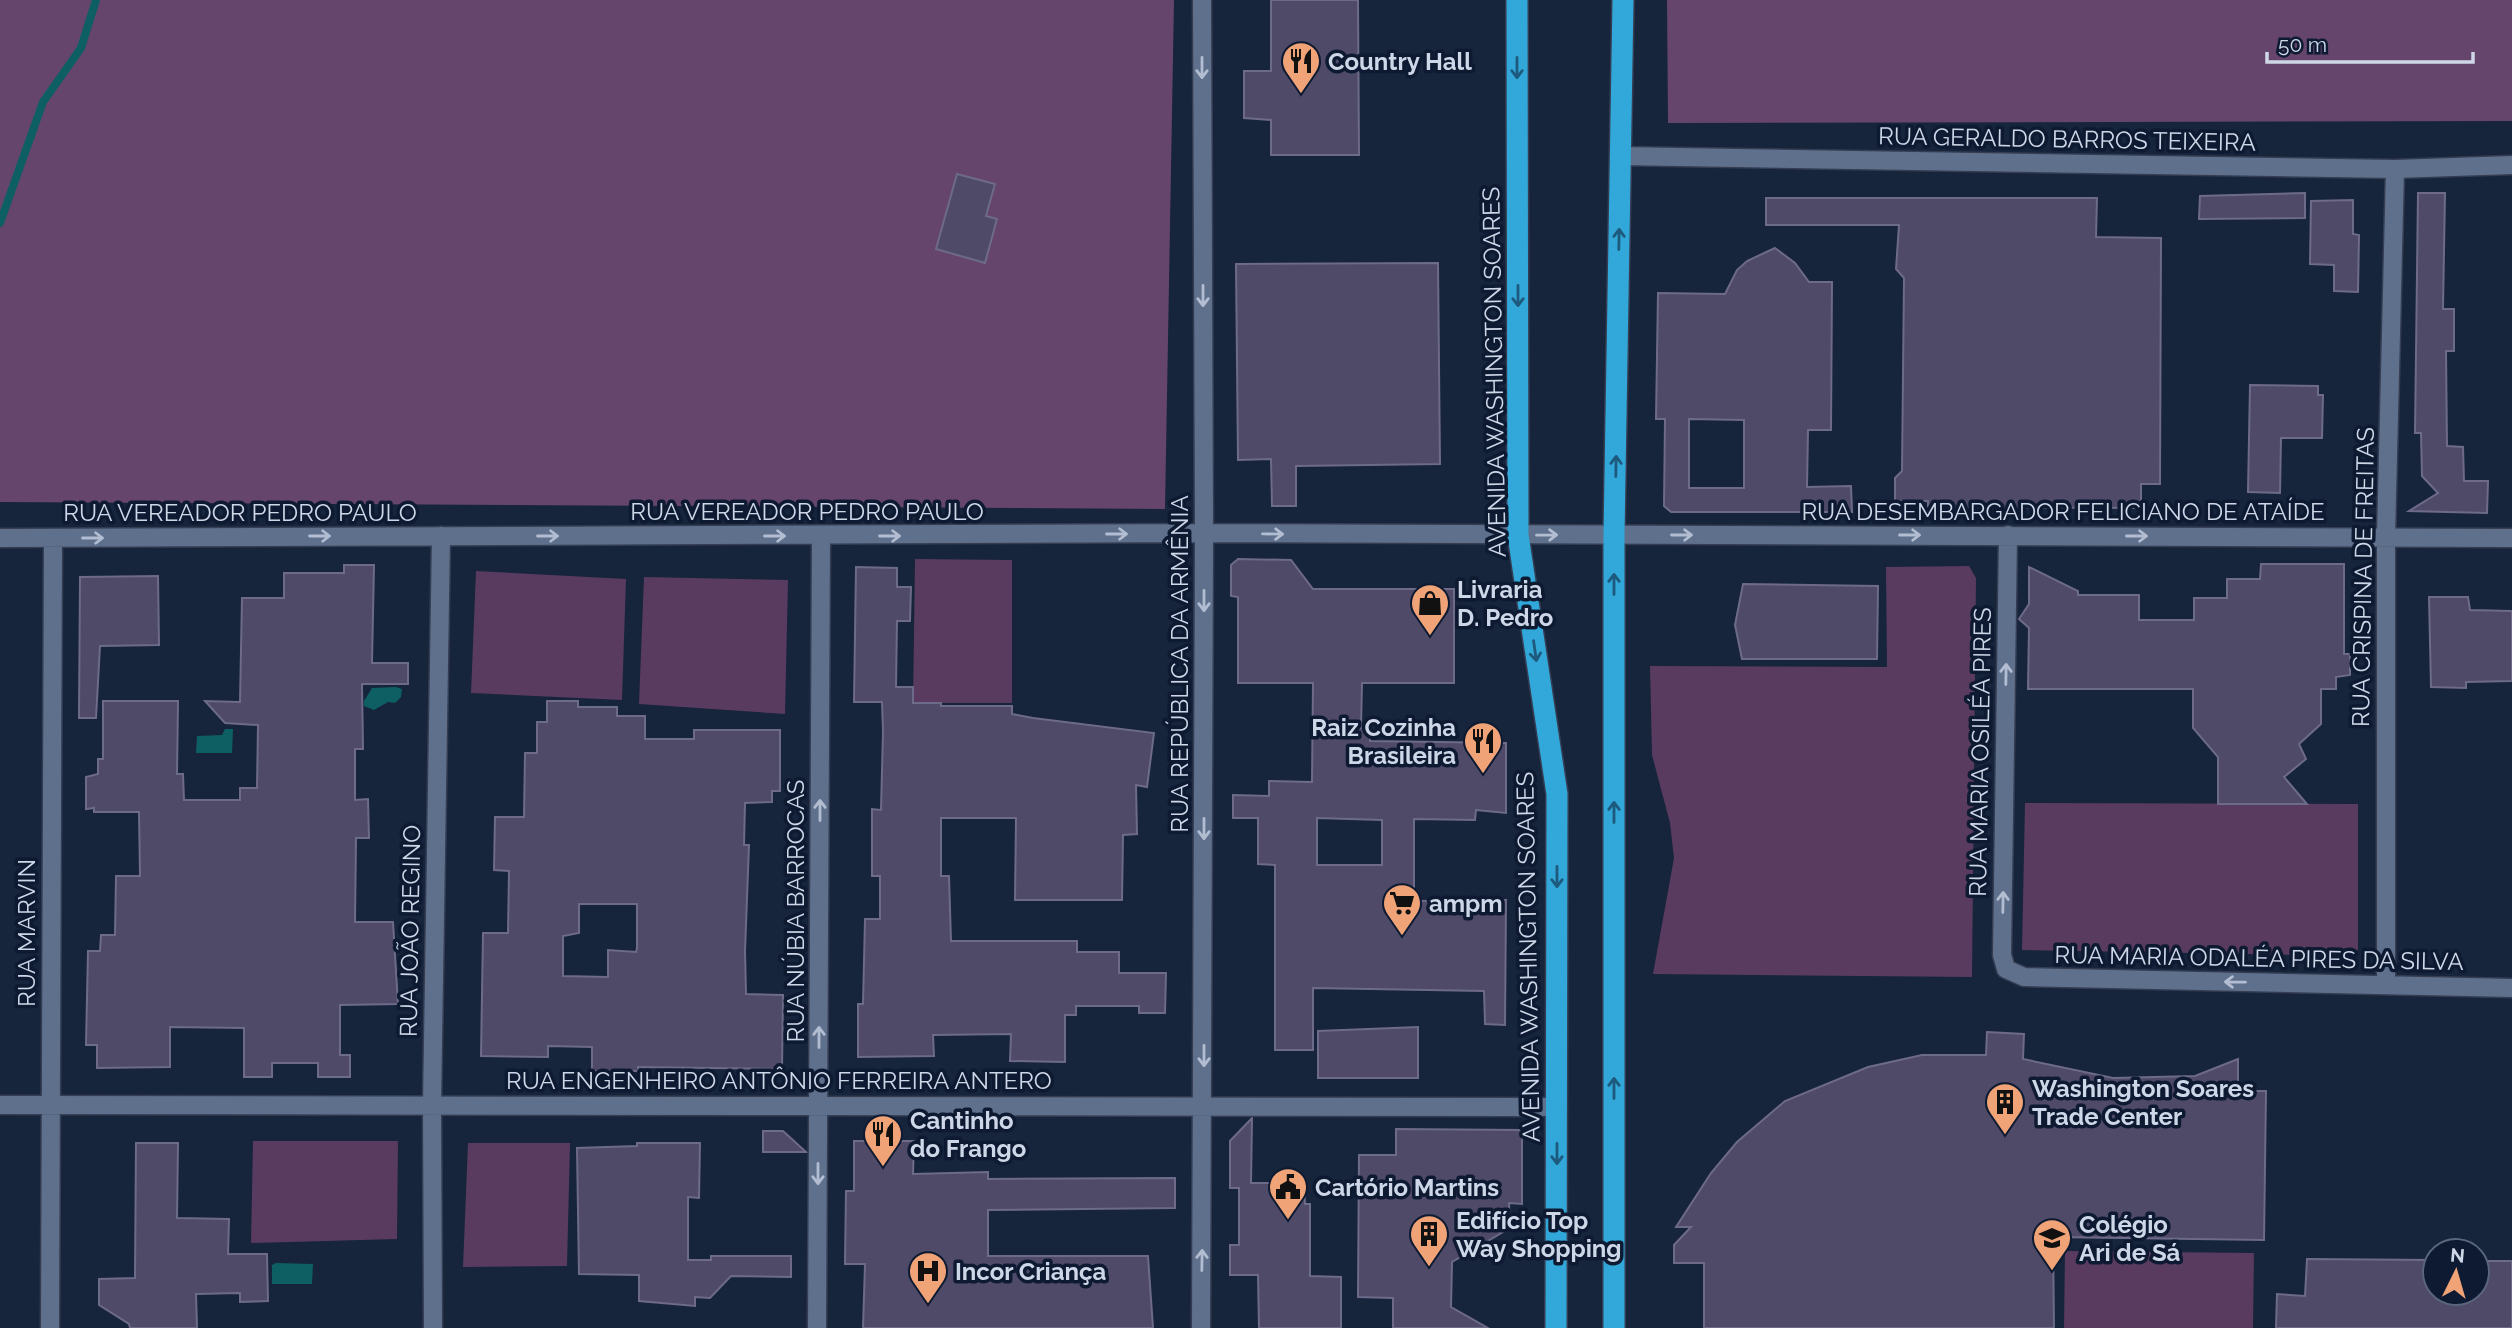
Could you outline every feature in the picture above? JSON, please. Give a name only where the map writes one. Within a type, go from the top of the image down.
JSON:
[{"type":"highway","name":"AVENIDA WASHINGTON SOARES","points":[[1517,0],[1518,535],[1557,794],[1556,1328]]},
{"type":"highway","points":[[1614,1328],[1614,534],[1623,0]]},
{"type":"street","name":"RUA REPÚBLICA DA ARMÊNIA","points":[[1201,1328],[1205,533],[1202,0]]},
{"type":"street","name":"RUA GERALDO BARROS TEIXEIRA","points":[[1620,156],[2396,169],[2512,165]]},
{"type":"street","name":"RUA CRISPINA DE FREITAS","points":[[2386,985],[2386,537],[2396,169]]},
{"type":"street","name":"RUA VEREADOR PEDRO PAULO","points":[[0,538],[1614,534]]},
{"type":"street","name":"RUA DESEMBARGADOR FELICIANO DE ATAÍDE","points":[[1614,534],[2512,538]]},
{"type":"street","name":"RUA MARIA OSILÉA PIRES","points":[[2006,969],[2002,955],[2008,535]]},
{"type":"street","name":"RUA JOÃO REGINO","points":[[433,1328],[432,1105],[441,536]]},
{"type":"street","name":"RUA NÚBIA BARROCAS","points":[[817,1328],[821,536]]},
{"type":"street","name":"RUA MARVIN","points":[[50,1328],[53,538]]},
{"type":"street","name":"RUA MARIA ODALÉA PIRES DA SILVA","points":[[2006,969],[2024,977],[2512,988]]},
{"type":"street","name":"RUA ENGENHEIRO ANTÔNIO FERREIRA ANTERO","points":[[0,1105],[1558,1107]]},
{"type":"shaded area","points":[[0,0],[1174,0],[1165,509],[0,502]]},
{"type":"shaded area","points":[[1667,0],[2512,0],[2512,121],[1668,123]]},
{"type":"shaded area","points":[[915,559],[1012,560],[1012,703],[913,703]]},
{"type":"shaded area","points":[[1969,566],[1976,578],[1972,977],[1653,974],[1674,858],[1670,823],[1652,755],[1650,666],[1887,667],[1886,567]]},
{"type":"shaded area","points":[[476,571],[626,579],[622,700],[471,693]]},
{"type":"shaded area","points":[[644,577],[788,580],[785,714],[639,704]]},
{"type":"shaded area","points":[[372,688],[402,689],[401,697],[395,703],[388,702],[374,710],[364,706]]},
{"type":"shaded area","points":[[225,729],[233,729],[232,753],[196,753],[197,736],[222,735]]},
{"type":"shaded area","points":[[2025,803],[2358,804],[2358,950],[2352,956],[2022,950]]},
{"type":"shaded area","points":[[253,1141],[398,1141],[397,1239],[251,1243]]},
{"type":"shaded area","points":[[468,1143],[570,1143],[567,1266],[463,1267]]},
{"type":"shaded area","points":[[2065,1251],[2254,1253],[2253,1328],[2064,1328]]},
{"type":"shaded area","points":[[313,1264],[312,1284],[272,1284],[272,1265]]},
{"type":"building","name":"Country Hall","points":[[1271,0],[1358,0],[1359,155],[1271,155],[1271,120],[1244,118],[1244,71],[1271,71]]},
{"type":"building","points":[[957,174],[995,184],[986,216],[997,219],[985,263],[936,249]]},
{"type":"building","points":[[2305,193],[2305,218],[2199,219],[2200,196]]},
{"type":"building","points":[[2418,193],[2445,193],[2443,309],[2454,309],[2454,351],[2446,351],[2447,446],[2463,447],[2464,481],[2488,481],[2487,513],[2409,511],[2438,493],[2422,476],[2421,433],[2415,433]]},
{"type":"building","points":[[1766,198],[2097,198],[2096,237],[2161,238],[2160,484],[2141,484],[2141,508],[1928,507],[1928,501],[1895,501],[1895,478],[1902,471],[1904,278],[1896,269],[1899,225],[1766,225]]},
{"type":"building","points":[[2353,200],[2353,234],[2359,235],[2358,292],[2334,291],[2334,265],[2310,264],[2311,201]]},
{"type":"building","points":[[1775,248],[1795,263],[1809,282],[1832,282],[1831,430],[1808,430],[1807,487],[1851,486],[1852,512],[1671,512],[1664,506],[1665,419],[1656,419],[1658,293],[1725,294],[1737,270],[1747,261]],"holes":[[[1689,419],[1744,420],[1744,488],[1689,488]]]},
{"type":"building","points":[[1438,263],[1440,464],[1296,466],[1296,506],[1272,506],[1271,459],[1238,460],[1236,264]]},
{"type":"building","points":[[2250,385],[2318,386],[2318,395],[2323,395],[2322,438],[2281,438],[2280,493],[2248,492]]},
{"type":"building","points":[[1238,559],[1291,560],[1313,589],[1454,589],[1454,683],[1362,683],[1361,728],[1370,727],[1370,741],[1506,743],[1506,813],[1476,810],[1475,820],[1414,819],[1414,901],[1506,900],[1505,1025],[1485,1024],[1484,991],[1313,988],[1313,1050],[1275,1050],[1275,865],[1258,864],[1258,818],[1233,818],[1233,795],[1269,796],[1269,781],[1312,782],[1313,683],[1238,683],[1238,597],[1231,596],[1231,565]],"holes":[[[1317,818],[1382,820],[1382,865],[1317,865]]]},
{"type":"building","points":[[2261,564],[2344,564],[2344,654],[2350,654],[2350,675],[2336,677],[2336,689],[2321,689],[2321,724],[2299,744],[2306,759],[2284,777],[2307,804],[2218,804],[2218,757],[2193,728],[2193,689],[2028,689],[2029,628],[2019,619],[2029,604],[2029,567],[2078,591],[2078,595],[2139,595],[2139,620],[2194,620],[2194,598],[2227,598],[2227,579],[2260,579]]},
{"type":"building","points":[[344,565],[374,565],[372,663],[408,663],[408,684],[362,684],[363,749],[355,749],[355,800],[368,799],[369,838],[356,838],[355,922],[393,922],[398,1004],[340,1005],[340,1055],[350,1055],[350,1077],[318,1077],[318,1063],[272,1063],[272,1077],[244,1077],[244,1028],[170,1027],[170,1067],[97,1068],[97,1045],[86,1045],[88,951],[100,951],[101,935],[115,935],[116,876],[140,876],[139,812],[94,812],[94,808],[86,809],[86,777],[98,774],[98,759],[103,759],[103,701],[178,701],[177,774],[183,774],[184,800],[240,800],[240,788],[257,788],[258,725],[225,723],[205,701],[240,702],[242,598],[284,598],[284,573],[344,573]]},
{"type":"building","points":[[856,567],[897,568],[897,587],[911,587],[910,621],[897,621],[896,687],[913,687],[913,703],[941,703],[941,706],[1012,706],[1012,714],[1033,718],[1154,733],[1147,787],[1136,785],[1137,834],[1123,835],[1122,900],[1015,900],[1016,818],[941,818],[941,876],[949,876],[951,941],[1077,941],[1077,952],[1119,952],[1119,973],[1166,973],[1165,1013],[1139,1013],[1139,1006],[1076,1006],[1076,1015],[1065,1015],[1065,1062],[1010,1061],[1011,1034],[933,1035],[934,1056],[858,1057],[858,1004],[863,1004],[865,919],[880,919],[880,876],[872,876],[872,809],[881,810],[883,732],[882,702],[854,702]]},
{"type":"building","points":[[158,576],[159,645],[100,646],[96,718],[79,718],[80,577]]},
{"type":"building","points":[[1743,584],[1878,586],[1877,659],[1742,659],[1735,625]]},
{"type":"building","points":[[2429,597],[2468,597],[2470,610],[2512,611],[2512,681],[2466,682],[2466,688],[2431,687]]},
{"type":"building","points":[[547,701],[578,701],[578,707],[617,707],[617,716],[645,716],[645,739],[694,739],[694,730],[780,730],[780,791],[772,791],[772,802],[745,803],[744,845],[749,845],[746,994],[783,995],[782,1069],[638,1067],[638,1071],[592,1071],[592,1047],[548,1046],[548,1057],[481,1056],[483,933],[508,933],[509,871],[494,870],[495,817],[524,817],[525,753],[537,753],[537,722],[547,722]],"holes":[[[579,904],[637,904],[636,952],[608,950],[608,977],[563,976],[563,936],[579,933]]]},
{"type":"building","points":[[1418,1027],[1418,1078],[1318,1078],[1318,1031]]},
{"type":"building","name":"Washington Soares Trade Center","points":[[1987,1032],[2024,1034],[2023,1059],[2113,1078],[2195,1076],[2238,1059],[2238,1091],[2266,1091],[2264,1240],[2053,1237],[2054,1328],[1704,1328],[1704,1263],[1674,1263],[1674,1245],[1691,1227],[1676,1227],[1711,1173],[1737,1142],[1785,1101],[1868,1067],[1922,1055],[1986,1055]]},
{"type":"building","points":[[1252,1118],[1251,1183],[1304,1183],[1305,1204],[1310,1204],[1310,1276],[1341,1277],[1341,1328],[1259,1328],[1258,1275],[1230,1275],[1230,1245],[1239,1245],[1239,1188],[1230,1188],[1230,1141]]},
{"type":"building","points":[[1396,1129],[1522,1130],[1522,1204],[1509,1203],[1510,1228],[1452,1262],[1451,1307],[1488,1328],[1393,1328],[1393,1298],[1358,1297],[1359,1155],[1396,1155]]},
{"type":"building","points":[[763,1131],[783,1131],[806,1152],[763,1152]]},
{"type":"building","points":[[854,1141],[914,1141],[913,1174],[988,1172],[988,1179],[1175,1178],[1175,1208],[988,1210],[988,1256],[1148,1256],[1153,1328],[863,1328],[865,1264],[845,1264],[846,1191],[854,1191]]},
{"type":"building","points":[[136,1143],[178,1143],[177,1218],[229,1219],[228,1254],[267,1254],[268,1301],[240,1302],[240,1293],[196,1294],[197,1328],[130,1328],[129,1324],[99,1305],[99,1279],[135,1278]]},
{"type":"building","points":[[637,1143],[700,1143],[699,1198],[688,1197],[688,1260],[711,1260],[711,1256],[791,1256],[791,1277],[731,1276],[710,1298],[695,1297],[695,1306],[639,1301],[639,1275],[579,1274],[577,1148],[637,1146]]},
{"type":"building","points":[[2307,1259],[2421,1260],[2421,1307],[2491,1307],[2491,1261],[2512,1261],[2512,1328],[2276,1328],[2277,1294],[2305,1296]]},
{"type":"waterway","points":[[0,223],[43,102],[81,48],[96,0]]},
{"type":"place","name":"Country Hall","points":[[1301,95]]},
{"type":"place","name":"Livraria D. Pedro","points":[[1430,637]]},
{"type":"place","name":"Raiz Cozinha Brasileira","points":[[1483,775]]},
{"type":"place","name":"ampm","points":[[1402,937]]},
{"type":"place","name":"Washington Soares Trade Center","points":[[2005,1136]]},
{"type":"place","name":"Cantinho do Frango","points":[[883,1168]]},
{"type":"place","name":"Cartório Martins","points":[[1288,1221]]},
{"type":"place","name":"Edifício Top Way Shopping","points":[[1429,1268]]},
{"type":"place","name":"Colégio Ari de Sá","points":[[2052,1272]]},
{"type":"place","name":"Incor Criança","points":[[928,1305]]}]
